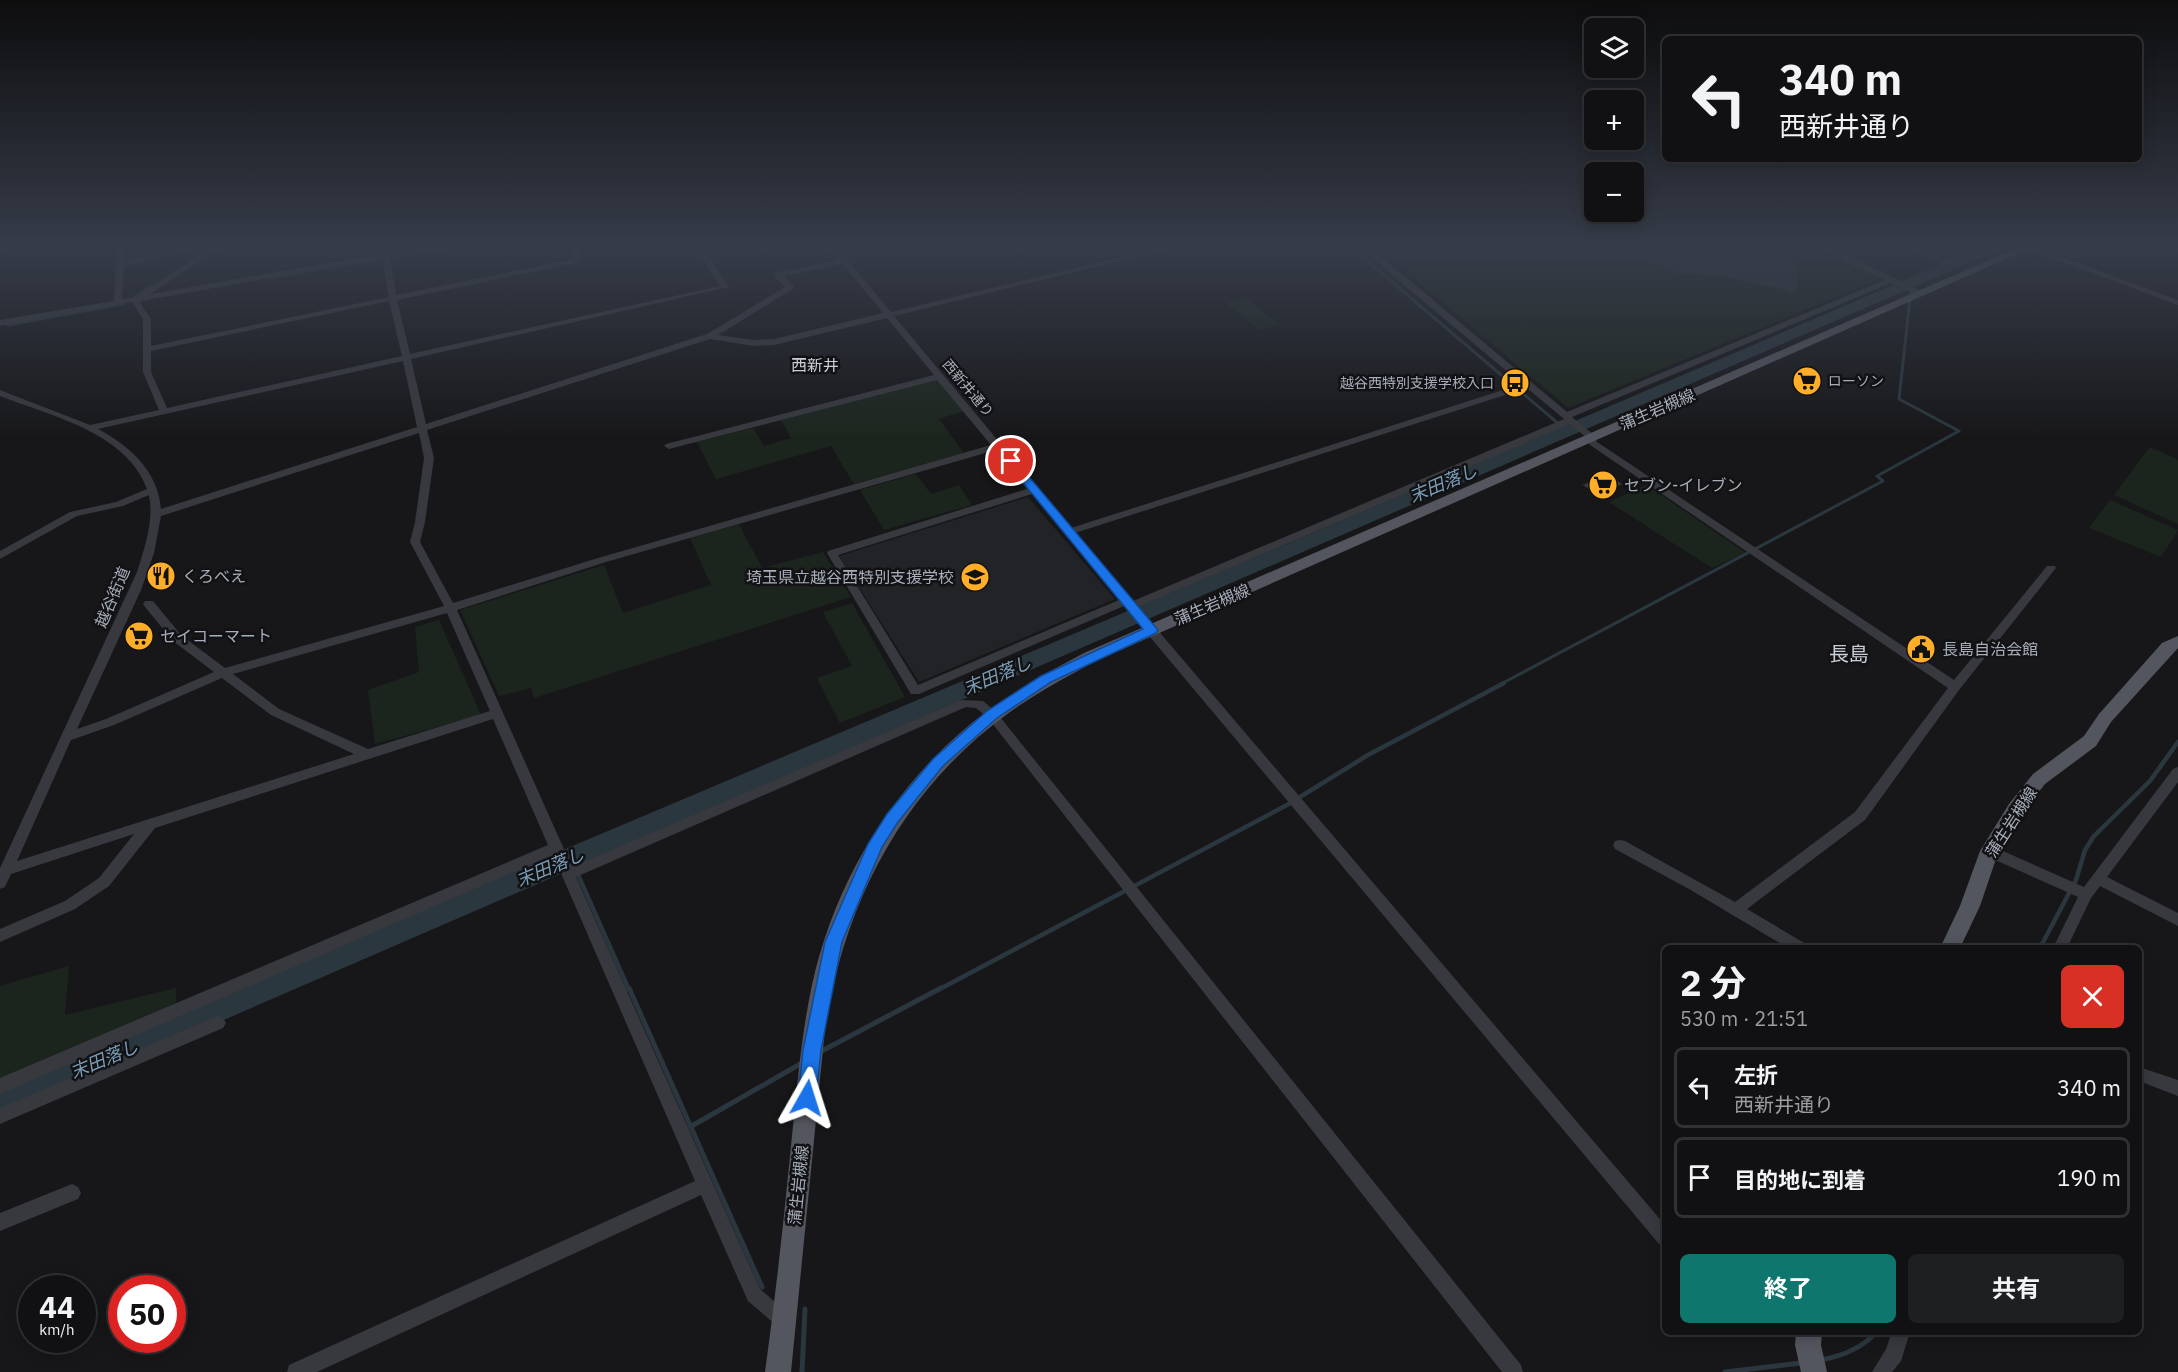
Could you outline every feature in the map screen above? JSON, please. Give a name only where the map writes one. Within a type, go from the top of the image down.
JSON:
[{"type":"main road","name":"蒲生岩槻線","points":[[778,1372],[812,1050],[834,942],[875,844],[938,763],[992,715],[1054,675],[1151,630],[1880,311]]},
{"type":"main road","name":"蒲生岩槻線","points":[[1951,945],[1970,906],[1989,851],[2015,809],[2039,779],[2090,741],[2105,718],[2168,647],[2178,641]]},
{"type":"main road","points":[[1808,1335],[1814,1372]]},
{"type":"street","points":[[2,326],[74,311]]},
{"type":"street","points":[[142,311],[147,319],[147,372],[164,411]]},
{"type":"street","points":[[147,349],[330,311]]},
{"type":"street","points":[[396,311],[429,458],[415,542],[450,608],[754,1295],[783,1320]]},
{"type":"street","points":[[88,428],[616,311]]},
{"type":"street","points":[[156,514],[710,336],[751,311]]},
{"type":"street","name":"西新井通り","points":[[887,311],[1128,604],[1662,1234]]},
{"type":"street","points":[[710,336],[754,343],[774,342],[903,311]]},
{"type":"street","points":[[1440,311],[1591,437],[1593,443],[1955,687]]},
{"type":"street","points":[[1033,490],[832,553],[915,691],[1128,604],[1818,311]]},
{"type":"street","points":[[669,446],[940,376]]},
{"type":"street","points":[[1068,532],[1528,385]]},
{"type":"street","name":"越谷街道","points":[[2,396],[88,428],[124,449],[142,471],[153,490],[156,514],[146,559],[3,877]]},
{"type":"street","points":[[67,737],[110,722],[223,673],[450,608],[602,560],[999,446]]},
{"type":"street","points":[[0,556],[74,514],[120,504],[153,490]]},
{"type":"street","points":[[1736,909],[1860,816],[1955,687],[2051,568]]},
{"type":"street","points":[[150,604],[177,638],[275,712],[366,754]]},
{"type":"street","points":[[569,874],[964,703],[979,704],[992,715],[1514,1372]]},
{"type":"street","points":[[3,877],[150,824],[497,713]]},
{"type":"street","points":[[2061,945],[2086,894],[2178,772]]},
{"type":"street","points":[[0,936],[70,905],[104,882],[150,824]]},
{"type":"street","points":[[1620,845],[1796,945]]},
{"type":"street","points":[[0,1086],[557,847]]},
{"type":"street","points":[[1989,851],[2086,894]]},
{"type":"street","points":[[2098,879],[2178,920]]},
{"type":"street","points":[[0,1116],[218,1023]]},
{"type":"street","points":[[2142,1075],[2178,1088]]},
{"type":"street","points":[[296,1372],[705,1185]]},
{"type":"street","points":[[0,1222],[72,1193]]},
{"type":"street","points":[[1881,1372],[1894,1354],[1900,1335]]},
{"type":"shaded area","points":[[1236,311],[1263,311],[1279,324],[1260,330]]},
{"type":"shaded area","points":[[1453,311],[1802,311],[1568,408]]},
{"type":"shaded area","points":[[938,379],[964,411],[939,419],[964,453],[854,484],[831,446],[716,479],[697,442],[753,428],[764,446],[791,438],[781,420]]},
{"type":"shaded area","points":[[2150,447],[2178,460],[2178,524],[2114,495]]},
{"type":"shaded area","points":[[916,474],[931,494],[959,485],[972,505],[884,530],[860,490]]},
{"type":"shaded area","points":[[1646,485],[1745,553],[1712,568],[1609,502]]},
{"type":"shaded area","name":"埼玉県立越谷西特別支援学校","points":[[1028,497],[1115,599],[919,682],[839,556]]},
{"type":"shaded area","points":[[2110,500],[2178,530],[2161,557],[2089,528]]},
{"type":"shaded area","points":[[739,524],[762,568],[823,552],[851,597],[534,698],[531,688],[499,696],[460,610],[604,565],[623,613],[711,585],[690,538]]},
{"type":"shaded area","points":[[852,603],[905,697],[840,723],[817,678],[852,666],[823,612]]},
{"type":"shaded area","points":[[439,620],[481,715],[375,744],[368,690],[419,672],[415,627]]},
{"type":"shaded area","points":[[69,966],[65,1015],[176,988],[176,1005],[0,1083],[0,986]]},
{"type":"building","name":"セブン-イレブン","points":[[1608,475],[1621,484],[1597,494],[1584,485]]},
{"type":"waterway","points":[[8,325],[84,311]]},
{"type":"waterway","points":[[1426,311],[1567,431]]},
{"type":"waterway","name":"末田落し","points":[[0,1103],[1594,420],[1843,311]]},
{"type":"waterway","points":[[1501,684],[1883,481],[1877,476],[1959,431],[1899,399],[1909,311]]},
{"type":"waterway","points":[[938,990],[1287,805],[1368,755],[1504,683]]},
{"type":"waterway","points":[[2042,945],[2076,880],[2085,850],[2094,836],[2150,781],[2178,742]]},
{"type":"waterway","points":[[571,859],[629,990]]},
{"type":"waterway","points":[[629,988],[691,1127]]},
{"type":"waterway","points":[[818,1053],[941,988]]},
{"type":"waterway","points":[[691,1127],[802,1063]]},
{"type":"waterway","points":[[691,1127],[762,1287]]},
{"type":"waterway","points":[[802,1372],[805,1309]]},
{"type":"waterway","points":[[1821,1360],[1851,1351],[1873,1335]]},
{"type":"waterway","points":[[1725,1372],[1801,1363]]},
{"type":"place","name":"ローソン","points":[[1807,381]]},
{"type":"place","name":"越谷西特別支援学校入口","points":[[1515,383]]},
{"type":"place","name":"セブン-イレブン","points":[[1603,485]]},
{"type":"place","name":"くろべえ","points":[[161,576]]},
{"type":"place","name":"埼玉県立越谷西特別支援学校","points":[[975,577]]},
{"type":"place","name":"セイコーマート","points":[[139,636]]},
{"type":"place","name":"長島自治会館","points":[[1921,649]]},
{"type":"district","name":"西新井","points":[[815,365]]},
{"type":"district","name":"長島","points":[[1849,653]]},
{"type":"route","points":[[807,1098],[812,1050],[834,942],[847,906],[875,844],[893,818],[938,763],[992,715],[1046,679],[1151,630],[1011,461]]}]
